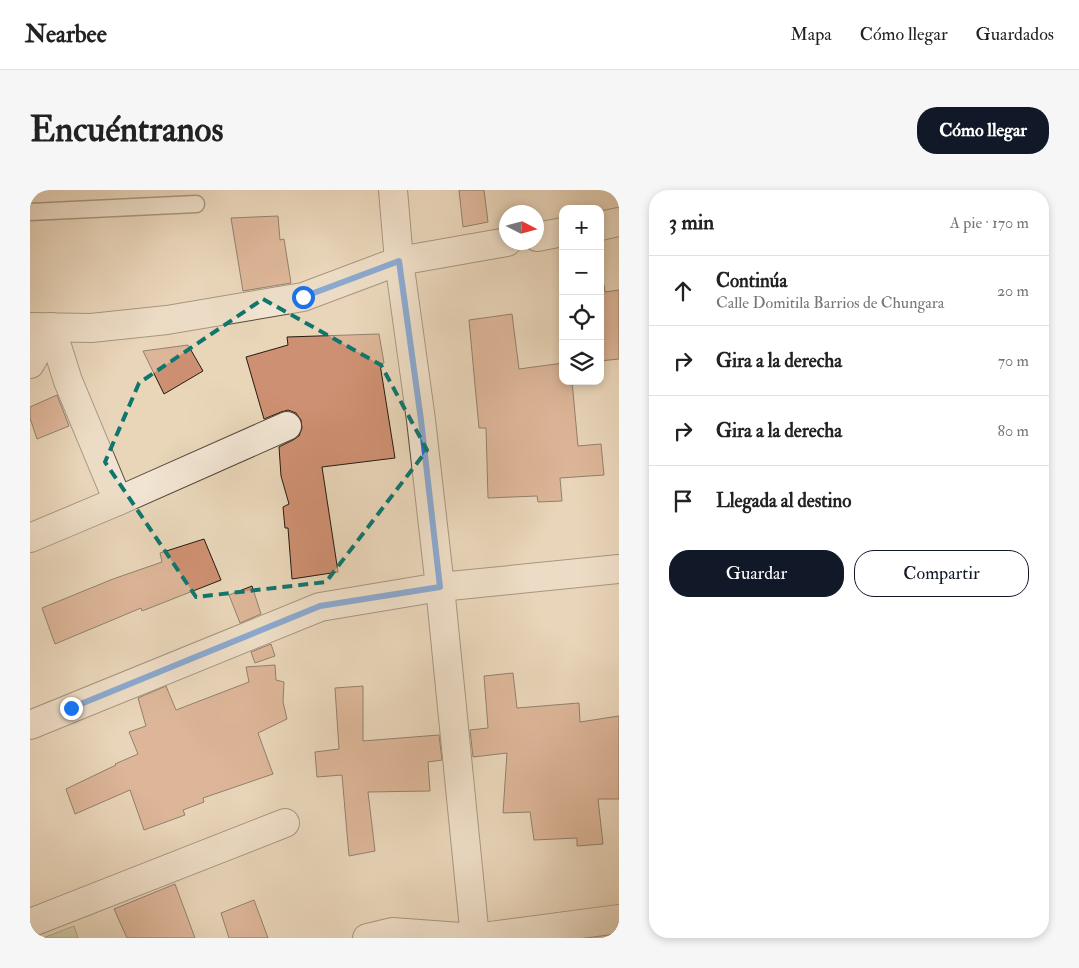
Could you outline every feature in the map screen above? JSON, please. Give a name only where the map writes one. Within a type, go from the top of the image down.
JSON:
[{"type":"street","points":[[393,190],[399,261],[421,420],[440,587],[475,938]]},
{"type":"street","points":[[604,225],[619,222]]},
{"type":"street","points":[[544,236],[559,233]]},
{"type":"street","points":[[40,327],[91,328],[167,320],[303,297],[399,261],[499,243]]},
{"type":"street","points":[[30,364],[40,327]]},
{"type":"street","points":[[40,327],[68,381],[118,501]]},
{"type":"street","points":[[30,538],[286,426]]},
{"type":"street","points":[[30,725],[320,606],[440,587],[619,569]]},
{"type":"street","points":[[30,923],[285,823]]},
{"type":"street","points":[[367,938],[392,932],[475,938],[619,919]]},
{"type":"lane","points":[[30,212],[196,204]]},
{"type":"highlighted area","points":[[263,299],[381,365],[427,450],[326,582],[196,597],[105,462],[139,383]]},
{"type":"green space","points":[[74,926],[78,938],[43,938]]},
{"type":"building","points":[[459,190],[484,190],[488,222],[463,227]]},
{"type":"building","points":[[278,216],[280,240],[284,239],[291,283],[243,291],[231,218]]},
{"type":"building","points":[[604,285],[605,292],[619,290],[619,359],[604,361]]},
{"type":"building","points":[[512,314],[519,369],[559,364],[559,385],[572,385],[578,446],[601,444],[604,475],[560,478],[562,501],[538,502],[537,496],[488,498],[486,428],[479,428],[469,320]]},
{"type":"building","points":[[379,334],[384,363],[380,364],[395,458],[322,467],[338,572],[292,579],[288,528],[285,528],[283,507],[289,504],[281,476],[279,447],[299,436],[302,428],[301,420],[296,413],[288,410],[264,419],[246,357],[288,345],[287,337]]},
{"type":"building","points":[[188,345],[203,371],[164,394],[143,351]]},
{"type":"building","points":[[57,395],[69,426],[37,439],[30,418],[30,407]]},
{"type":"building","points":[[204,539],[221,580],[142,611],[141,608],[55,644],[42,608],[113,579],[162,562],[160,553]]},
{"type":"building","points":[[252,586],[261,614],[240,623],[229,595]]},
{"type":"building","points":[[271,644],[275,656],[255,663],[251,652]]},
{"type":"building","points":[[275,665],[276,680],[284,682],[283,702],[287,719],[258,733],[273,774],[203,798],[204,802],[183,810],[185,815],[144,830],[130,790],[75,814],[66,789],[138,754],[129,732],[146,726],[138,698],[166,686],[176,710],[249,682],[246,667]]},
{"type":"building","points":[[513,673],[517,708],[579,703],[580,722],[619,716],[619,799],[598,799],[603,844],[577,846],[577,838],[534,840],[530,812],[503,813],[507,753],[473,757],[470,730],[488,728],[484,676]]},
{"type":"building","points":[[363,686],[363,741],[439,735],[442,760],[428,762],[430,791],[368,792],[375,851],[349,856],[342,775],[317,777],[315,752],[339,749],[335,688]]},
{"type":"building","points":[[175,884],[195,938],[127,938],[114,909]]},
{"type":"building","points":[[254,900],[268,938],[229,938],[221,913]]},
{"type":"route","points":[[71,708],[320,606],[440,587],[421,420],[399,261],[303,297]]}]
